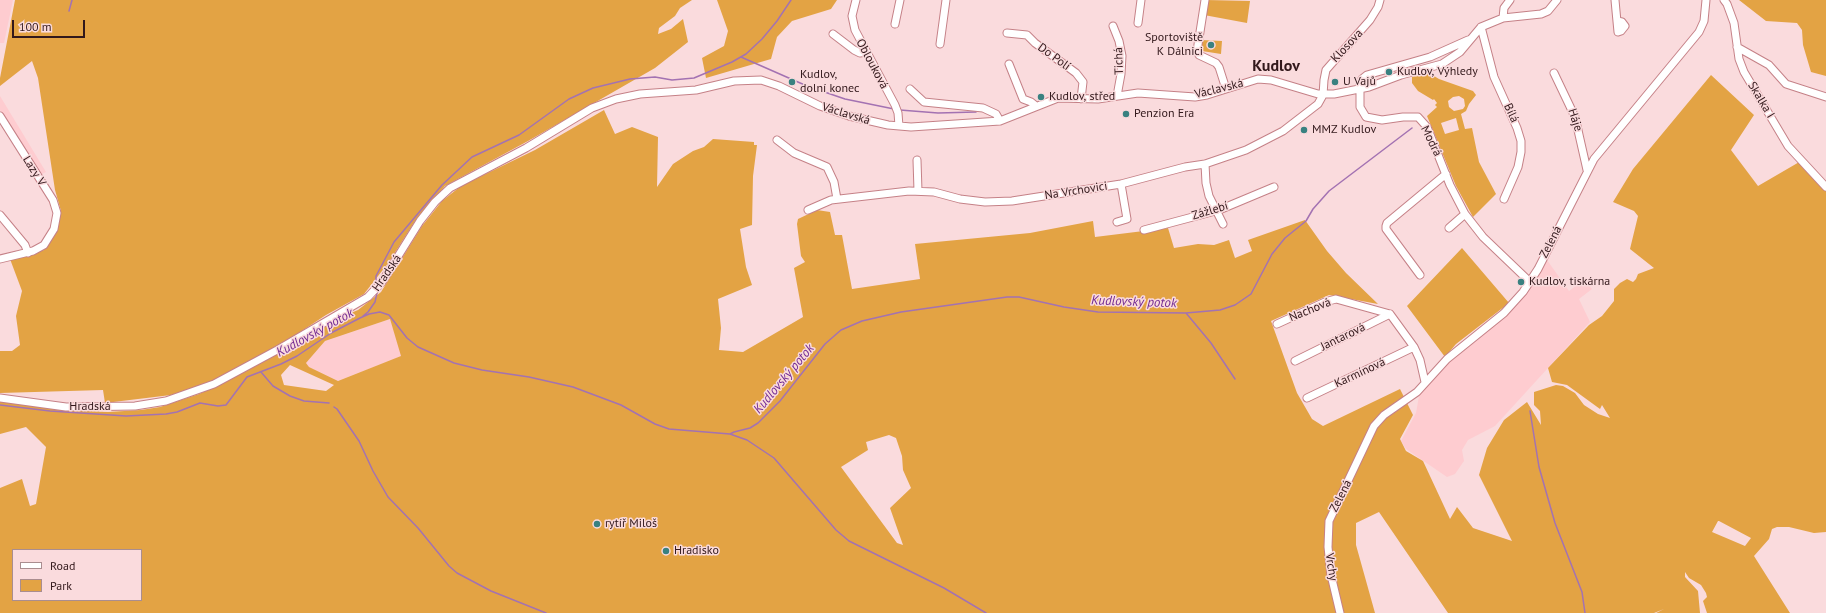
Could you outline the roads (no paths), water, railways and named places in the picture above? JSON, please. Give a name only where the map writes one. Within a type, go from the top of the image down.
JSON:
[{"type":"street","name":"Oblouková","points":[[856,0],[853,12],[854,26],[866,52],[895,105],[898,113],[899,126]]},
{"type":"street","points":[[895,24],[900,0]]},
{"type":"street","points":[[940,44],[946,0]]},
{"type":"street","points":[[1138,23],[1142,0]]},
{"type":"street","points":[[1205,0],[1197,51],[1199,55],[1216,63],[1219,67],[1226,89]]},
{"type":"street","name":"Klosova","points":[[1323,95],[1326,70],[1370,20],[1378,7],[1380,0]]},
{"type":"street","points":[[1503,18],[1504,8],[1510,0]]},
{"type":"street","points":[[1481,26],[1503,18],[1541,14],[1548,11],[1557,0]]},
{"type":"street","points":[[1615,0],[1617,21]]},
{"type":"street","name":"Zelená","points":[[1329,521],[1374,426],[1384,415],[1417,392],[1447,359],[1504,314],[1516,302],[1530,282],[1587,170],[1624,122],[1700,32],[1704,21],[1706,0]]},
{"type":"street","name":"Skalka I","points":[[1724,0],[1734,23],[1739,59],[1744,72],[1788,146],[1826,187]]},
{"type":"street","name":"Tichá","points":[[1113,26],[1122,56],[1121,74],[1117,96]]},
{"type":"street","name":"Václavská","points":[[604,102],[640,94],[696,90],[734,82],[761,80],[779,86],[835,112],[868,121],[899,126],[924,127],[1000,121],[1016,116],[1055,99],[1081,99],[1138,93],[1195,97],[1251,81],[1264,79],[1278,81],[1323,95],[1359,89],[1446,62],[1460,52],[1481,26]]},
{"type":"street","name":"Bílá","points":[[1481,26],[1494,76],[1518,128],[1521,140],[1521,152],[1518,167],[1504,199]]},
{"type":"street","name":"Do Polí","points":[[1006,33],[1027,35],[1035,43],[1076,73],[1083,82],[1081,99]]},
{"type":"street","points":[[833,34],[854,50],[860,53],[866,52]]},
{"type":"street","points":[[1359,89],[1360,81],[1367,76],[1430,56],[1470,40]]},
{"type":"street","points":[[1737,46],[1769,65],[1786,84],[1826,97]]},
{"type":"street","points":[[1009,64],[1023,99],[1036,106]]},
{"type":"street","name":"Háje","points":[[1554,73],[1576,117],[1587,170]]},
{"type":"street","name":"Modrá","points":[[1359,89],[1360,107],[1366,117],[1382,120],[1403,117],[1418,117],[1427,127],[1456,199],[1465,214],[1483,237],[1530,282]]},
{"type":"street","points":[[910,90],[924,102],[983,108],[996,114],[1000,121]]},
{"type":"street","name":"Na Vrchovici","points":[[808,210],[831,200],[880,194],[934,192],[960,199],[985,202],[1012,201],[1121,184],[1185,167],[1205,164],[1246,150],[1267,140],[1316,106],[1323,95]]},
{"type":"street","name":"Hradská","points":[[0,398],[66,407],[135,406],[166,401],[214,384],[279,349],[368,297],[382,282],[420,221],[435,202],[450,188],[526,148],[604,102]]},
{"type":"street","name":"Lazy V","points":[[0,116],[53,200],[56,213],[54,229],[44,245],[28,253]]},
{"type":"street","points":[[777,140],[794,153],[827,167],[834,182],[837,199]]},
{"type":"street","points":[[917,160],[918,192]]},
{"type":"street","points":[[1205,164],[1206,183],[1215,210],[1223,224]]},
{"type":"street","points":[[1420,275],[1418,266],[1386,229],[1387,222],[1446,174]]},
{"type":"street","points":[[1117,222],[1127,219],[1121,184]]},
{"type":"street","name":"Zážlebí","points":[[1144,230],[1215,210],[1274,187]]},
{"type":"street","points":[[1449,228],[1465,214]]},
{"type":"street","points":[[0,215],[25,245],[28,253],[0,259]]},
{"type":"street","name":"Nachová","points":[[1277,324],[1325,302],[1336,299],[1390,314]]},
{"type":"street","points":[[1390,314],[1414,347],[1420,360],[1425,382]]},
{"type":"street","name":"Jantarová","points":[[1295,361],[1390,314]]},
{"type":"street","name":"Karmínová","points":[[1307,398],[1414,347]]},
{"type":"street","name":"Vrchy","points":[[1329,521],[1328,547],[1331,575],[1340,613]]},
{"type":"waterway","points":[[69,11],[72,0]]},
{"type":"waterway","points":[[376,285],[376,276],[394,242],[442,185],[472,157],[519,135],[569,99],[593,88],[630,79],[655,77],[672,80],[694,78],[732,62],[746,54],[762,39],[777,21],[791,0]]},
{"type":"waterway","points":[[741,57],[807,86],[845,99],[894,109]]},
{"type":"waterway","points":[[900,110],[938,113],[976,112]]},
{"type":"waterway","name":"Kudlovský potok","points":[[0,405],[50,411],[126,416],[166,414],[177,412],[200,403],[218,406],[226,405],[247,377],[297,356],[331,333],[360,318],[369,314],[380,312],[389,315],[407,338],[418,347],[454,363],[482,370],[529,377],[573,387],[621,405],[655,424],[669,429],[730,434],[750,428],[758,423],[780,401],[825,344],[841,330],[862,321],[901,312],[1007,297],[1019,297],[1064,307],[1098,312],[1186,313],[1220,310],[1235,305],[1251,294],[1272,254],[1285,238],[1306,221],[1313,209],[1329,191],[1412,128]]},
{"type":"waterway","points":[[363,316],[375,302],[377,293]]},
{"type":"waterway","points":[[1186,313],[1211,343],[1235,379]]},
{"type":"waterway","points":[[261,372],[273,386],[290,396],[304,401],[329,403]]},
{"type":"waterway","points":[[334,407],[337,409],[359,441],[373,471],[388,497],[418,528],[449,566],[457,573],[491,591],[546,613]]},
{"type":"waterway","points":[[1530,411],[1539,467],[1555,523],[1582,592],[1585,613]]},
{"type":"waterway","points":[[730,434],[747,440],[774,458],[836,530],[849,541],[944,588],[986,613]]},
{"type":"place","name":"Sportoviště K Dálnici","points":[[1211,45]]},
{"type":"place","name":"Kudlov, Výhledy","points":[[1389,72]]},
{"type":"place","name":"Kudlov, dolní konec","points":[[792,82]]},
{"type":"place","name":"U Vajů","points":[[1335,82]]},
{"type":"place","name":"Kudlov, střed","points":[[1041,97]]},
{"type":"place","name":"Penzion Era","points":[[1126,114]]},
{"type":"place","name":"MMZ Kudlov","points":[[1304,130]]},
{"type":"place","name":"Kudlov, tiskárna","points":[[1521,282]]},
{"type":"place","name":"rytíř Miloš","points":[[597,524]]},
{"type":"place","name":"Hradisko","points":[[666,551]]},
{"type":"district","name":"Kudlov","points":[[1276,66]]}]
